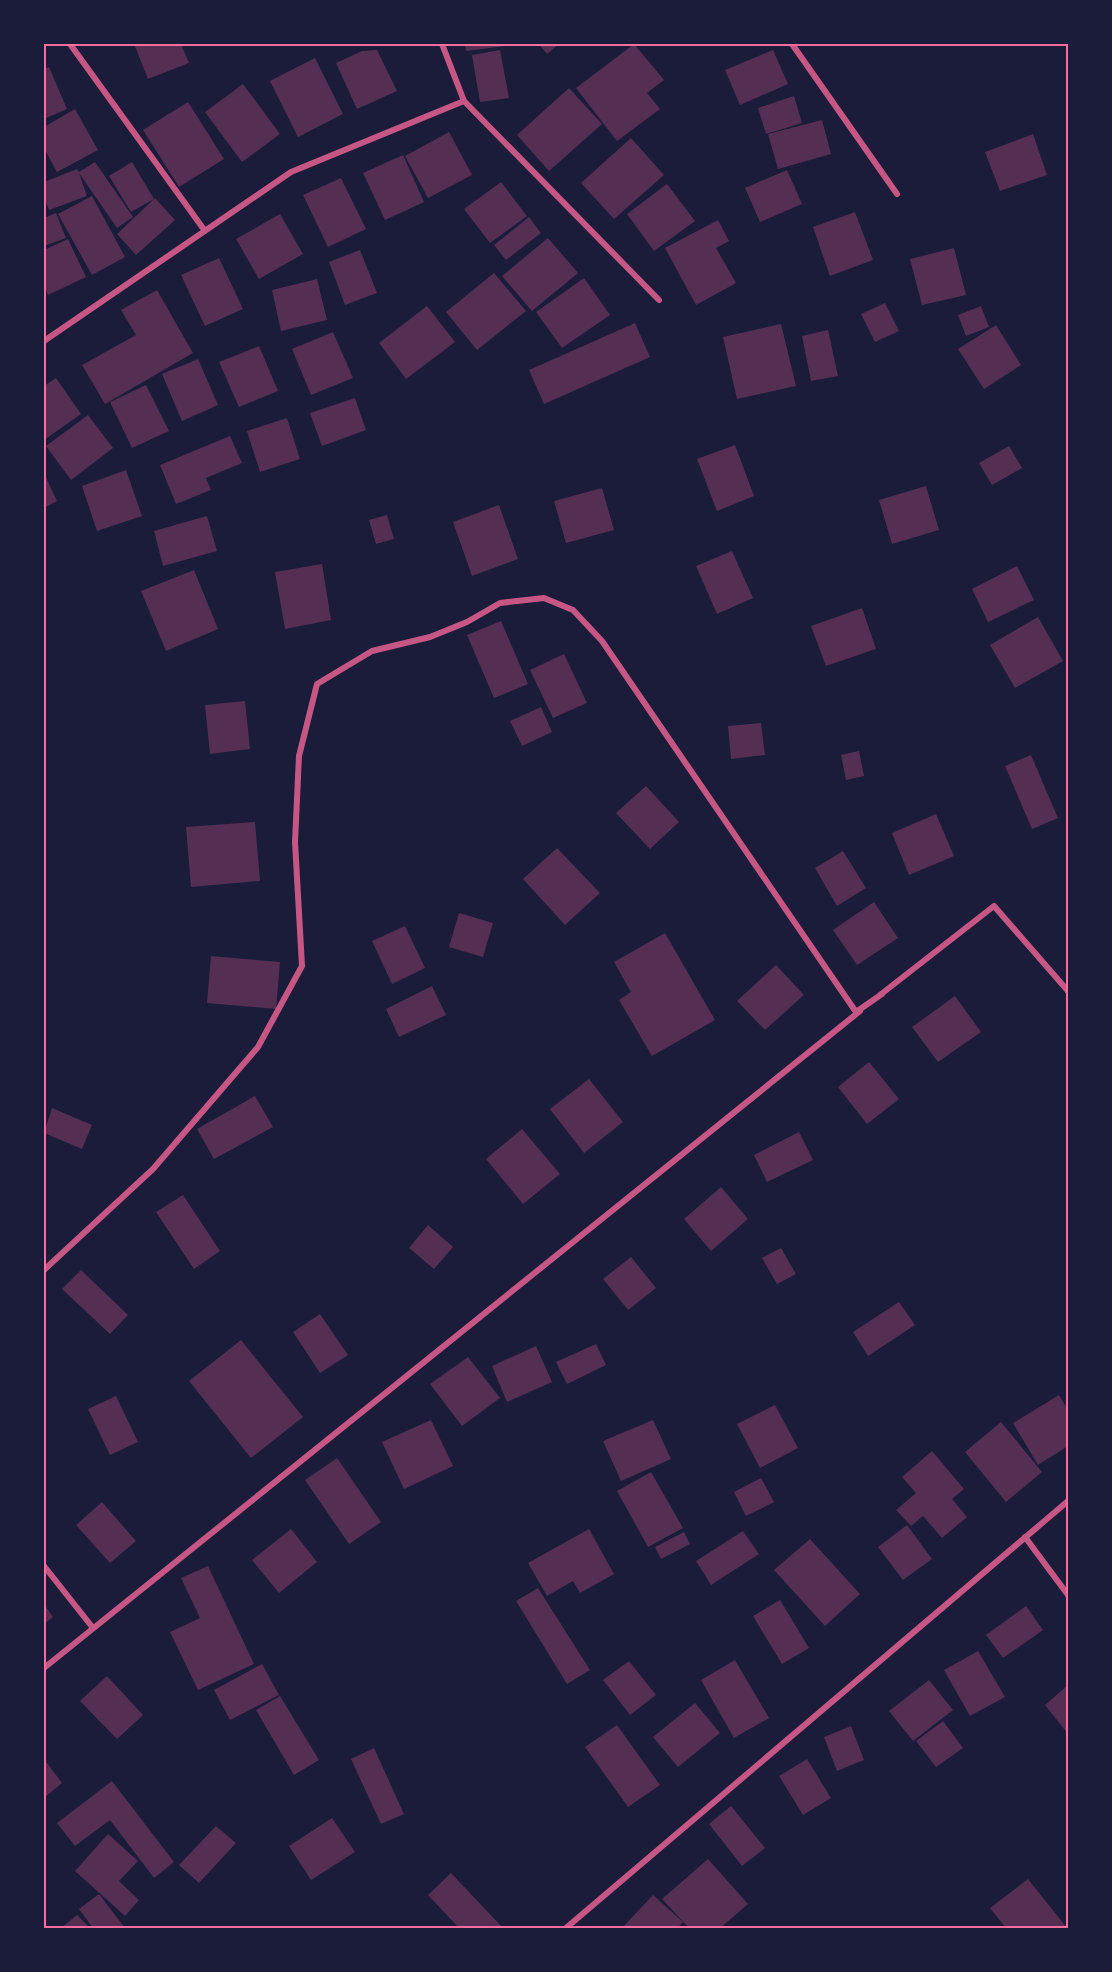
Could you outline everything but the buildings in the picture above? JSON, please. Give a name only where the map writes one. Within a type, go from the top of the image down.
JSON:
[{"type":"street","points":[[70,44],[205,231]]},
{"type":"street","points":[[442,44],[464,101],[659,300]]},
{"type":"street","points":[[792,44],[897,194]]},
{"type":"street","points":[[44,341],[291,172],[464,101]]},
{"type":"street","points":[[44,1270],[153,1169],[258,1047],[302,966],[295,842],[298,767],[317,684],[372,651],[430,637],[467,622],[500,603],[544,598],[573,610],[602,641],[856,1012],[882,994]]},
{"type":"street","points":[[44,1668],[994,906],[1068,991]]},
{"type":"street","points":[[566,1929],[1068,1501]]},
{"type":"street","points":[[1025,1537],[1068,1595]]},
{"type":"street","points":[[44,1566],[93,1628]]}]
